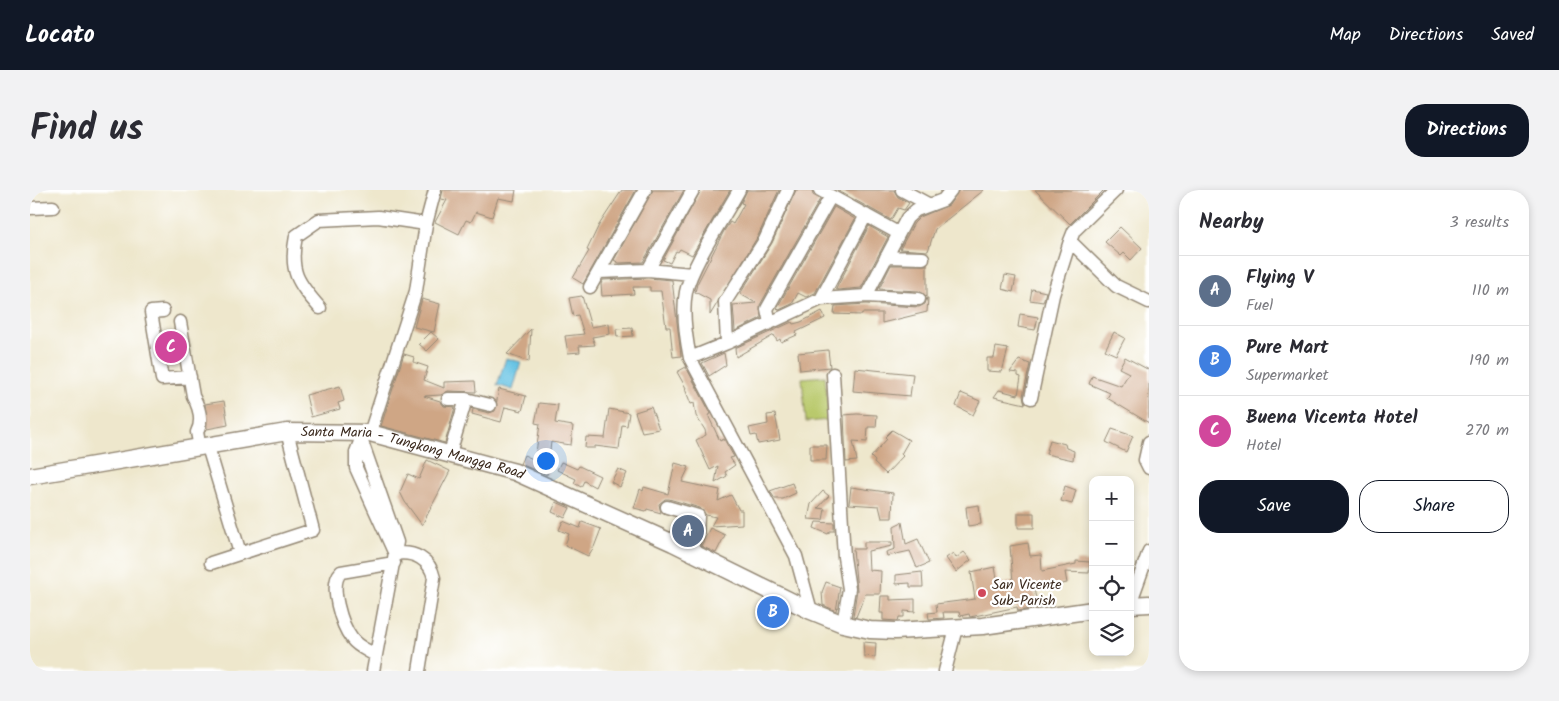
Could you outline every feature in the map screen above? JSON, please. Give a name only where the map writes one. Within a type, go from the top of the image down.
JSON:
[{"type":"main road","name":"Santa Maria - Tungkong Mangga Road","points":[[30,476],[286,432],[365,436],[450,452],[515,472],[691,551],[811,611],[843,624],[870,630],[895,631],[956,628],[1089,611]]},
{"type":"main road","points":[[1134,605],[1149,604]]},
{"type":"street","points":[[373,671],[397,542],[365,436],[416,291],[426,224],[435,190]]},
{"type":"street","points":[[590,287],[645,190]]},
{"type":"street","points":[[648,270],[693,190]]},
{"type":"street","points":[[739,190],[692,274],[685,302],[690,358],[796,556],[811,611]]},
{"type":"street","points":[[727,343],[725,302],[765,240],[788,190]]},
{"type":"street","points":[[902,190],[928,204]]},
{"type":"street","points":[[866,296],[907,218],[928,204],[943,200],[951,190]]},
{"type":"street","points":[[1031,398],[1053,295],[1074,231],[1116,190]]},
{"type":"street","points":[[770,323],[766,309],[826,193],[898,233]]},
{"type":"street","points":[[30,208],[53,207]]},
{"type":"street","points":[[821,299],[866,215]]},
{"type":"street","points":[[320,308],[300,285],[292,258],[296,236],[319,220],[378,217],[426,224]]},
{"type":"street","points":[[1070,241],[1116,286],[1149,302]]},
{"type":"street","points":[[886,257],[923,258]]},
{"type":"street","points":[[599,272],[648,270],[692,274]]},
{"type":"street","points":[[690,358],[727,343],[821,299],[866,296],[919,299]]},
{"type":"street","points":[[163,310],[151,312],[162,379],[190,377]]},
{"type":"street","points":[[180,322],[200,418],[201,425],[197,432],[204,447],[240,553]]},
{"type":"street","points":[[833,374],[844,557],[848,589],[843,624]]},
{"type":"street","points":[[448,400],[466,400],[490,405]]},
{"type":"street","points":[[450,452],[466,400]]},
{"type":"street","points":[[211,563],[313,530],[286,432]]},
{"type":"street","points":[[1149,442],[1144,460],[1149,468]]},
{"type":"street","points":[[667,507],[682,513],[698,516],[697,535],[691,551]]},
{"type":"street","points":[[673,543],[680,528],[682,513]]},
{"type":"street","points":[[680,528],[697,535]]},
{"type":"street","points":[[1134,594],[1149,551]]},
{"type":"street","points":[[375,654],[361,647],[344,626],[334,585],[336,576],[341,572],[408,553],[420,557],[431,568],[434,578],[419,671]]},
{"type":"street","points":[[945,671],[956,628]]},
{"type":"green space","points":[[825,376],[829,420],[806,422],[802,378]]},
{"type":"water","points":[[506,358],[521,362],[513,390],[497,385]]},
{"type":"building","points":[[443,190],[516,190],[514,201],[498,198],[492,217],[476,212],[471,222],[466,220],[459,234],[435,222],[447,200],[441,199]]},
{"type":"building","points":[[622,190],[636,190],[583,284],[573,278],[589,251],[587,250],[599,225]]},
{"type":"building","points":[[653,190],[684,190],[643,262],[619,263],[614,260]]},
{"type":"building","points":[[701,190],[730,190],[692,255],[680,249],[678,252],[676,251],[670,263],[663,260]]},
{"type":"building","points":[[747,190],[779,190],[758,236],[710,315],[710,300],[695,292],[697,284],[724,231],[730,222],[733,224],[744,204],[741,203]]},
{"type":"building","points":[[796,190],[812,190],[813,195],[820,199],[760,305],[761,318],[735,331],[733,305],[756,303],[740,294],[772,243]]},
{"type":"building","points":[[837,190],[894,190],[898,197],[909,203],[904,210],[898,208],[891,220]]},
{"type":"building","points":[[959,190],[984,190],[935,229],[928,251],[900,249],[914,223],[920,217],[949,205]]},
{"type":"building","points":[[1035,190],[1104,190],[1070,224]]},
{"type":"building","points":[[834,207],[855,219],[815,293],[806,297],[798,293],[792,304],[779,310],[777,308]]},
{"type":"building","points":[[869,226],[888,237],[861,288],[836,289]]},
{"type":"building","points":[[1120,227],[1142,248],[1131,260],[1124,253],[1121,256],[1105,242]]},
{"type":"building","points":[[891,265],[927,265],[927,297],[919,291],[879,289]]},
{"type":"building","points":[[1005,275],[1016,277],[1013,292],[1002,289]]},
{"type":"building","points":[[648,278],[672,280],[681,356],[673,357],[670,327],[666,327],[661,291],[650,291],[650,287],[633,287],[634,294],[602,296],[601,284],[603,280]]},
{"type":"building","points":[[1032,289],[1046,292],[1043,302],[1030,300]]},
{"type":"building","points":[[582,296],[591,327],[609,324],[610,334],[592,337],[595,345],[579,346],[580,352],[568,353],[565,336],[584,334],[578,315],[573,316],[569,298]]},
{"type":"building","points":[[927,298],[927,312],[882,323],[882,313],[862,313],[862,315],[834,314],[835,306],[866,304],[919,307],[925,304]]},
{"type":"building","points":[[422,299],[440,304],[434,332],[414,327]]},
{"type":"building","points":[[822,311],[825,318],[796,332],[797,335],[781,342],[780,339],[777,341],[774,335],[736,357],[735,348],[792,322],[793,324],[801,322]]},
{"type":"building","points":[[1020,314],[1038,317],[1035,330],[1018,327]]},
{"type":"building","points":[[632,328],[633,336],[617,337],[616,329]]},
{"type":"building","points":[[531,329],[529,362],[507,354]]},
{"type":"building","points":[[431,332],[439,339],[427,351],[419,344]]},
{"type":"building","points":[[1114,332],[1125,338],[1116,355],[1105,350]]},
{"type":"building","points":[[996,347],[1008,349],[1002,372],[987,371],[987,358],[994,358]]},
{"type":"building","points":[[828,350],[830,367],[800,370],[798,353]]},
{"type":"building","points":[[724,353],[726,365],[709,376],[702,363]]},
{"type":"building","points":[[404,354],[414,357],[413,362],[428,367],[424,380],[444,388],[444,382],[475,381],[476,392],[448,391],[441,395],[424,396],[440,401],[444,406],[455,407],[445,443],[381,426]]},
{"type":"building","points":[[1125,357],[1149,370],[1149,423],[1107,398],[1110,393],[1089,384],[1092,376],[1121,386],[1129,373],[1119,368]]},
{"type":"building","points":[[1019,360],[1030,364],[1023,396],[1025,404],[994,397],[999,390],[1018,395],[1021,377],[1018,376],[1018,373],[1010,372]]},
{"type":"building","points":[[686,367],[711,414],[708,415],[720,441],[724,439],[734,457],[730,458],[735,465],[725,472],[727,476],[715,483],[718,466],[710,470],[696,440],[706,435],[705,430],[696,416],[694,403],[691,404],[686,388],[677,372]]},
{"type":"building","points":[[855,368],[913,374],[910,396],[853,391]]},
{"type":"building","points":[[340,386],[344,401],[338,403],[340,409],[311,417],[306,395]]},
{"type":"building","points":[[499,389],[526,396],[522,411],[505,407],[501,422],[472,414],[473,409],[489,413],[495,411]]},
{"type":"building","points":[[961,393],[980,401],[973,415],[956,406]]},
{"type":"building","points":[[224,401],[228,425],[207,429],[205,404]]},
{"type":"building","points":[[539,403],[558,405],[555,423],[573,426],[571,445],[551,442],[547,475],[520,464],[524,455],[535,460],[540,424],[535,423]]},
{"type":"building","points":[[651,407],[659,429],[642,432],[635,412]]},
{"type":"building","points":[[609,409],[629,413],[627,426],[622,425],[619,449],[595,446],[595,448],[585,448],[586,437],[605,438]]},
{"type":"building","points":[[775,414],[780,440],[758,444],[756,435],[751,436],[749,428],[768,424],[767,415]]},
{"type":"building","points":[[844,415],[877,415],[876,427],[868,427],[867,442],[853,441],[857,461],[846,462]]},
{"type":"building","points":[[1112,429],[1133,436],[1126,452],[1106,442]]},
{"type":"building","points":[[892,430],[909,440],[901,454],[903,456],[886,474],[874,463],[875,461],[871,457],[887,439],[885,437]]},
{"type":"building","points":[[1050,440],[1065,444],[1066,448],[1074,451],[1073,460],[1046,454]]},
{"type":"building","points":[[810,445],[827,445],[826,460],[810,460]]},
{"type":"building","points":[[427,460],[450,471],[422,525],[400,492],[408,474],[419,479]]},
{"type":"building","points":[[561,462],[577,469],[579,466],[600,476],[595,487],[584,481],[581,487],[574,483],[576,479],[557,470]]},
{"type":"building","points":[[675,463],[689,467],[682,482],[720,490],[718,501],[731,495],[739,510],[742,510],[742,524],[711,526],[716,517],[706,515],[700,508],[669,499],[665,499],[659,504],[661,513],[634,508],[640,489],[643,491],[644,487],[668,494]]},
{"type":"building","points":[[618,469],[627,473],[620,487],[611,482]]},
{"type":"building","points":[[792,483],[796,493],[783,499],[775,499],[770,491]]},
{"type":"building","points":[[1065,486],[1076,490],[1072,504],[1061,501]]},
{"type":"building","points":[[851,487],[893,493],[892,518],[882,518],[879,506],[849,504]]},
{"type":"building","points":[[823,491],[829,496],[818,508],[825,509],[823,520],[808,519],[811,504]]},
{"type":"building","points":[[556,502],[570,508],[565,518],[552,512]]},
{"type":"building","points":[[979,505],[981,524],[968,526],[966,507]]},
{"type":"building","points":[[1018,513],[1034,513],[1034,528],[1018,528]]},
{"type":"building","points":[[563,521],[580,528],[582,522],[601,529],[594,547],[588,556],[565,545],[569,534],[559,530]]},
{"type":"building","points":[[816,522],[834,523],[834,531],[830,531],[828,534],[814,528]]},
{"type":"building","points":[[902,522],[906,544],[918,539],[929,563],[917,568],[910,551],[887,556],[886,552],[895,549],[894,526]]},
{"type":"building","points":[[710,528],[725,535],[716,553],[701,546]]},
{"type":"building","points":[[864,542],[892,542],[892,546],[868,551],[869,570],[881,571],[880,594],[865,594],[856,617],[853,616],[857,590],[853,549],[864,549]]},
{"type":"building","points":[[1028,543],[1030,556],[1041,555],[1042,571],[1076,564],[1076,561],[1089,562],[1089,573],[1065,572],[1067,583],[1034,589],[1038,608],[1018,611],[1017,607],[970,617],[969,614],[960,616],[959,612],[943,612],[944,618],[929,619],[928,613],[937,612],[936,604],[975,599],[971,572],[995,567],[998,584],[1013,582],[1010,546]]},
{"type":"building","points":[[964,552],[971,560],[956,572],[946,558],[953,553],[956,558]]},
{"type":"building","points":[[922,572],[923,587],[910,587],[910,583],[896,584],[896,575]]},
{"type":"building","points":[[826,582],[840,587],[836,611],[823,605],[822,592]]},
{"type":"building","points":[[881,596],[890,596],[890,600],[915,599],[915,612],[904,611],[904,617],[899,617],[898,621],[883,620],[883,613],[880,613]]},
{"type":"building","points":[[863,642],[876,643],[875,657],[864,656]]},
{"type":"place","name":"Buena Vicenta Hotel","points":[[171,347]]},
{"type":"place","name":"Flying V","points":[[688,531]]},
{"type":"place","name":"San Vicente Sub-Parish","points":[[982,593]]},
{"type":"place","name":"Pure Mart","points":[[773,612]]}]
